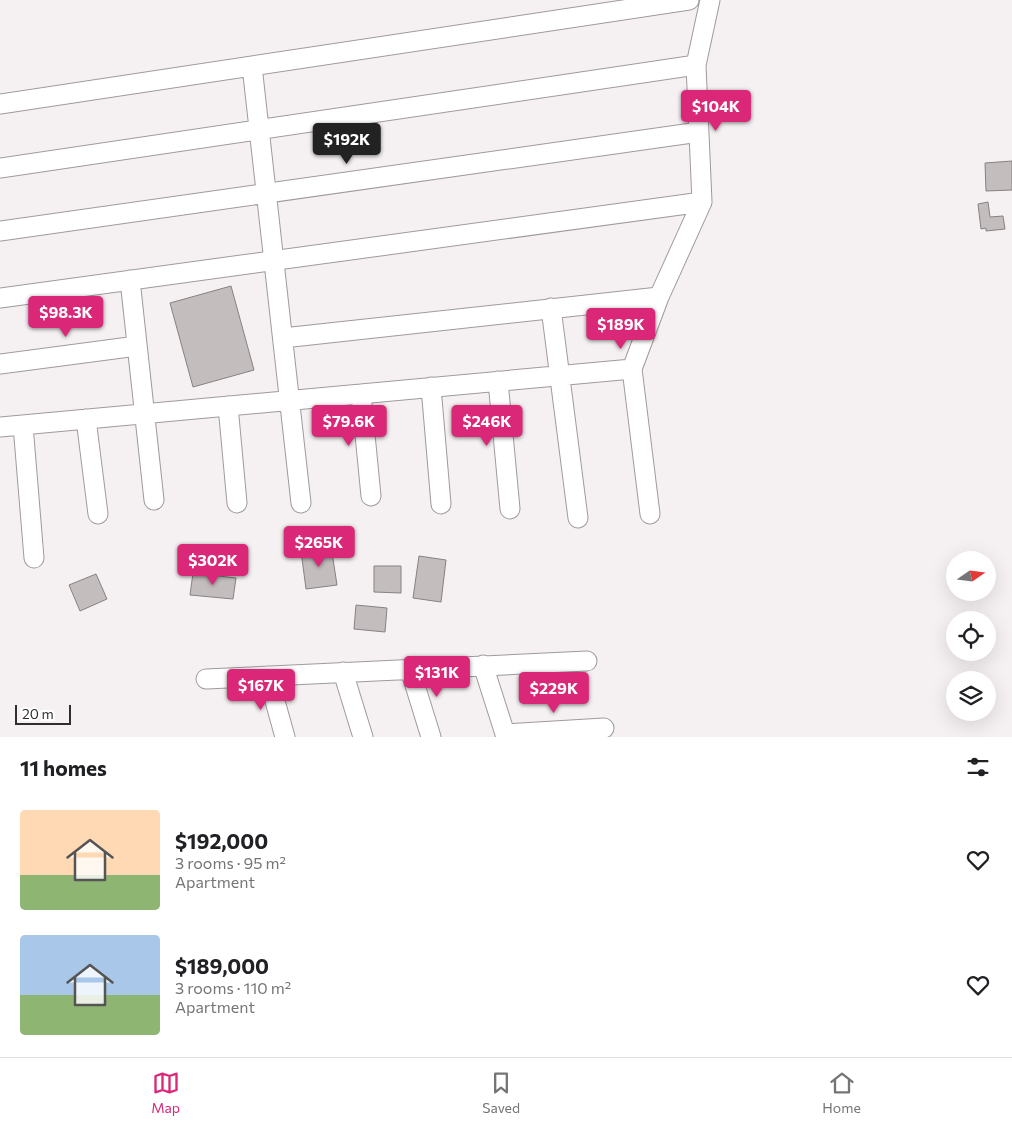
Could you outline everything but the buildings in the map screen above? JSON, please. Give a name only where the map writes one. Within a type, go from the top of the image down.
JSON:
[{"type":"street","points":[[0,104],[689,0]]},
{"type":"street","points":[[650,514],[632,369],[659,297],[702,202],[696,65],[710,0]]},
{"type":"street","points":[[0,168],[696,65]]},
{"type":"street","points":[[252,66],[301,502]]},
{"type":"street","points":[[0,231],[699,132]]},
{"type":"street","points":[[0,298],[274,259],[702,202]]},
{"type":"street","points":[[130,280],[154,500]]},
{"type":"street","points":[[282,338],[659,297]]},
{"type":"street","points":[[551,308],[578,518]]},
{"type":"street","points":[[0,364],[137,346]]},
{"type":"street","points":[[0,427],[632,369]]},
{"type":"street","points":[[498,381],[510,508]]},
{"type":"street","points":[[431,387],[441,504]]},
{"type":"street","points":[[361,394],[371,496]]},
{"type":"street","points":[[228,406],[237,503]]},
{"type":"street","points":[[86,419],[98,514]]},
{"type":"street","points":[[24,425],[34,558]]},
{"type":"street","points":[[206,679],[587,661]]},
{"type":"street","points":[[483,665],[506,736],[604,728]]},
{"type":"street","points":[[410,669],[431,737]]},
{"type":"street","points":[[342,672],[363,737]]},
{"type":"street","points":[[268,676],[285,737]]}]
